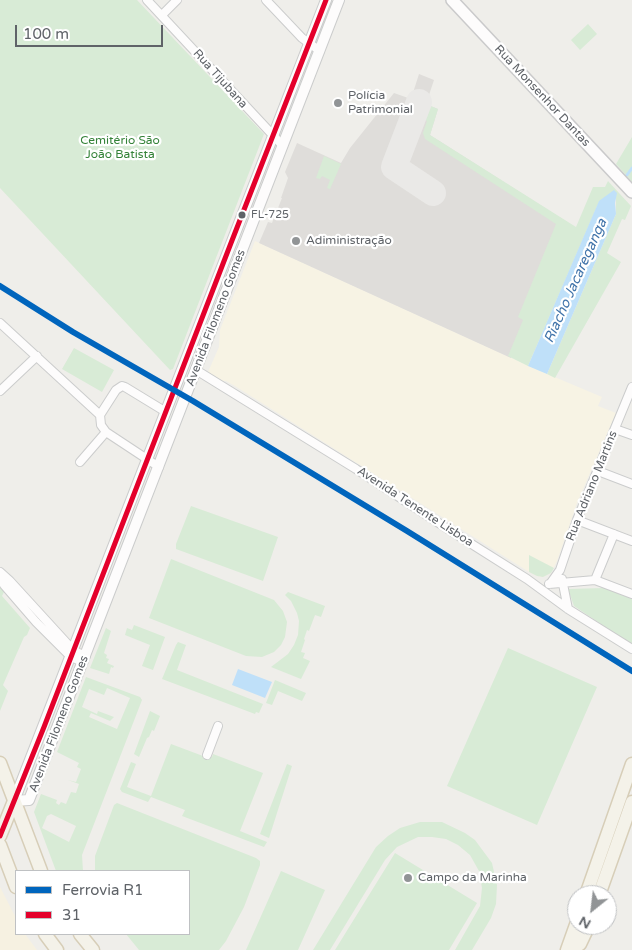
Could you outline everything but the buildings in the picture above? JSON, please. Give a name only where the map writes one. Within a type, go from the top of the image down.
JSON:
[{"type":"main road","name":"Rua Monsenhor Dantas","points":[[452,0],[632,192]]},
{"type":"main road","points":[[0,763],[8,801],[41,870]]},
{"type":"main road","points":[[590,885],[632,764]]},
{"type":"main road","points":[[0,836],[8,801]]},
{"type":"main road","points":[[603,885],[632,802]]},
{"type":"main road","points":[[0,845],[15,884]]},
{"type":"main road","points":[[47,935],[58,950]]},
{"type":"main road","points":[[81,935],[93,950]]},
{"type":"main road","points":[[569,950],[573,935]]},
{"type":"main road","points":[[569,950],[580,944],[584,935]]},
{"type":"street","name":"Rua Tijubana","points":[[147,0],[282,146]]},
{"type":"street","points":[[162,15],[177,0]]},
{"type":"street","points":[[266,0],[309,45],[320,51]]},
{"type":"street","name":"Avenida Filomeno Gomes","points":[[326,0],[72,654],[8,801],[29,800],[339,0]]},
{"type":"street","points":[[0,323],[100,414]]},
{"type":"street","points":[[0,391],[37,356]]},
{"type":"street","name":"Avenida Tenente Lisboa","points":[[196,370],[356,468],[451,531],[527,578],[568,609],[632,649]]},
{"type":"street","points":[[159,467],[106,432],[101,425],[100,414],[116,390],[122,386],[166,412]]},
{"type":"street","name":"Rua Adriano Martins","points":[[550,584],[560,570],[577,520],[632,387]]},
{"type":"street","points":[[615,429],[632,435]]},
{"type":"street","points":[[80,462],[106,432]]},
{"type":"street","points":[[598,471],[632,484]]},
{"type":"street","points":[[577,520],[632,541]]},
{"type":"street","points":[[595,580],[614,534]]},
{"type":"street","points":[[560,570],[568,609]]},
{"type":"street","points":[[0,574],[10,581],[72,654],[84,659]]},
{"type":"street","points":[[527,578],[539,583],[550,584],[595,580],[631,592]]},
{"type":"street","points":[[207,755],[218,726]]},
{"type":"shaded area","points":[[419,74],[434,80],[426,104],[438,109],[430,135],[567,222],[511,358],[259,243],[268,222],[272,223],[282,198],[288,178],[285,172],[297,143],[341,163],[350,148],[394,93],[411,99]]},
{"type":"shaded area","points":[[255,241],[538,370],[602,397],[598,406],[616,413],[577,503],[551,573],[543,577],[529,572],[235,386],[208,372],[219,347],[220,330]]},
{"type":"green space","name":"Cemitério São João Batista","points":[[0,0],[137,0],[264,134],[173,369],[170,370],[0,188]]},
{"type":"green space","points":[[588,24],[597,34],[580,50],[571,40]]},
{"type":"green space","points":[[423,103],[438,109],[430,135],[576,227],[593,187],[605,187],[608,181],[631,206],[625,220],[622,219],[607,253],[621,262],[555,378],[547,374],[616,214],[616,198],[599,202],[528,366],[508,356],[523,320],[518,317],[556,224],[425,139],[423,133],[427,121],[418,117]]},
{"type":"green space","points":[[632,137],[632,182],[616,164]]},
{"type":"green space","points":[[324,156],[341,164],[330,189],[327,188],[330,180],[322,176],[320,179],[316,178]]},
{"type":"green space","points":[[74,348],[114,370],[102,392],[62,369]]},
{"type":"green space","points":[[191,506],[278,537],[263,581],[176,549],[176,544]]},
{"type":"green space","points":[[529,555],[554,568],[551,573],[543,577],[529,572]]},
{"type":"green space","points":[[171,559],[274,600],[283,611],[287,622],[285,637],[281,645],[274,652],[262,657],[246,656],[149,618]]},
{"type":"green space","points":[[0,586],[5,590],[2,596],[30,628],[24,637],[3,685],[8,691],[0,711]]},
{"type":"green space","points":[[604,588],[632,599],[632,645],[574,606],[568,589]]},
{"type":"green space","points":[[288,592],[325,606],[321,617],[315,615],[304,639],[301,652],[305,653],[303,658],[310,661],[301,679],[271,667],[288,654],[298,635],[299,621],[291,601],[285,595]]},
{"type":"green space","points":[[134,625],[165,637],[153,670],[142,666],[150,645],[125,635],[127,628],[132,630]]},
{"type":"green space","points":[[106,628],[111,631],[104,653],[107,655],[106,658],[109,659],[107,663],[114,666],[113,668],[111,667],[109,674],[90,668]]},
{"type":"green space","points":[[178,642],[186,645],[177,670],[263,704],[259,713],[256,712],[255,714],[162,679]]},
{"type":"green space","points":[[508,648],[597,687],[537,825],[447,786]]},
{"type":"green space","points":[[86,677],[140,697],[142,700],[82,855],[83,870],[56,870],[34,812],[41,794],[57,800],[56,803],[59,805],[61,802],[66,804],[71,792],[76,793],[79,784],[68,780],[76,782],[81,769],[77,767],[79,763],[57,752]],"holes":[[[107,688],[130,698],[117,729],[89,717],[91,713],[110,721],[114,717],[98,711],[97,714],[82,707],[89,689],[104,695]],[[51,814],[76,826],[69,842],[42,828],[47,816]]]},
{"type":"green space","points":[[275,680],[306,693],[302,701],[278,691],[272,705],[266,703]]},
{"type":"green space","points":[[150,711],[160,716],[154,731],[152,730],[147,738],[139,757],[134,754]]},
{"type":"green space","points":[[171,744],[203,756],[204,754],[212,757],[213,754],[263,773],[240,831],[267,842],[264,847],[182,816],[185,810],[151,797],[148,802],[122,792],[120,789],[131,762],[136,764],[127,787],[151,796]]},
{"type":"green space","points":[[287,764],[292,766],[269,838],[260,834]]},
{"type":"green space","points":[[117,803],[260,861],[244,907],[226,941],[219,950],[139,950],[127,935],[190,935],[190,870],[95,870],[95,856],[114,805]]},
{"type":"green space","points":[[420,822],[442,822],[465,833],[475,840],[492,863],[497,885],[496,904],[491,918],[472,950],[455,950],[480,906],[482,888],[479,871],[470,855],[458,845],[446,839],[418,837],[397,847],[385,860],[330,950],[313,950],[376,847],[400,828]]},
{"type":"green space","name":"Campo da Marinha","points":[[395,853],[477,903],[449,950],[335,950]]},
{"type":"green space","points":[[281,871],[325,890],[298,950],[246,950]]},
{"type":"sand","points":[[0,887],[15,916],[15,935],[26,935],[37,950],[0,950]]},
{"type":"water","points":[[614,190],[617,193],[615,203],[616,214],[547,374],[528,366],[599,201]]},
{"type":"water","points":[[238,669],[272,682],[265,698],[232,685]]},
{"type":"waterway","name":"Riacho Jacareganga","points":[[627,175],[632,168]]},
{"type":"taxiway","points":[[419,102],[394,167],[433,193]]},
{"type":"rail line","name":"R1","points":[[0,286],[73,332],[193,401],[407,531],[632,671]]},
{"type":"transit line","name":"31","points":[[0,836],[326,0]]},
{"type":"place","name":"Polícia Patrimonial","points":[[338,103]]},
{"type":"place","name":"FL-725","points":[[242,215]]},
{"type":"place","name":"Adiministração","points":[[296,241]]},
{"type":"place","name":"Campo da Marinha","points":[[408,878]]}]
